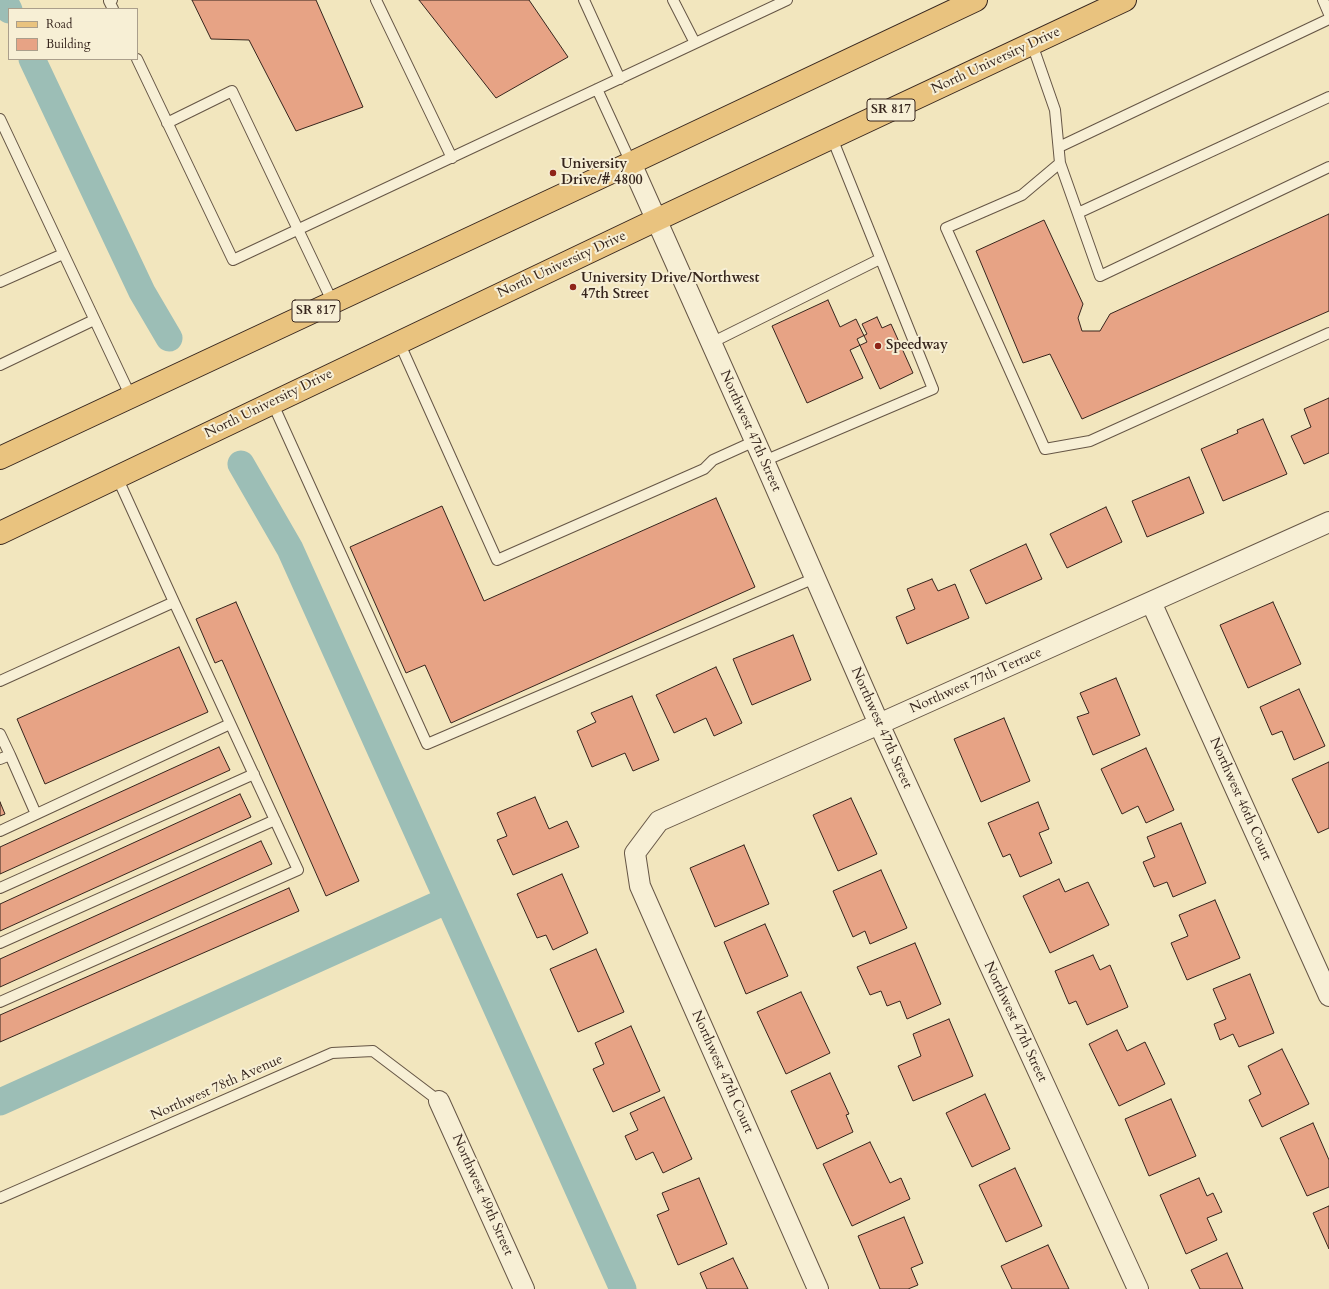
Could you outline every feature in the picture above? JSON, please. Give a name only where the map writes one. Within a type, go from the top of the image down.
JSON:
[{"type":"main road","name":"SR 817","points":[[0,458],[976,0]]},
{"type":"main road","name":"North University Drive","points":[[0,533],[656,220],[1125,0]]},
{"type":"street","name":"Northwest 47th Street","points":[[631,163],[879,724],[1138,1289]]},
{"type":"street","name":"Northwest 77th Terrace","points":[[635,853],[659,821],[1329,522]]},
{"type":"street","name":"Northwest 46th Court","points":[[1151,602],[1329,996]]},
{"type":"street","name":"Northwest 47th Court","points":[[635,853],[640,886],[818,1289]]},
{"type":"street","name":"Northwest 49th Street","points":[[439,1101],[524,1289]]},
{"type":"lane","points":[[112,0],[109,1],[112,8]]},
{"type":"lane","points":[[376,0],[452,158]]},
{"type":"lane","points":[[584,0],[620,79]]},
{"type":"lane","points":[[674,0],[695,43]]},
{"type":"lane","points":[[137,60],[233,260],[787,0]]},
{"type":"lane","points":[[1322,0],[1329,14]]},
{"type":"lane","points":[[1059,146],[1329,19]]},
{"type":"lane","points":[[1032,44],[1055,110],[1060,163],[1100,276],[1329,167]]},
{"type":"lane","points":[[597,89],[631,163]]},
{"type":"lane","points":[[167,123],[232,91],[333,303]]},
{"type":"lane","points":[[1078,213],[1329,97]]},
{"type":"lane","points":[[0,119],[131,397]]},
{"type":"lane","points":[[764,461],[933,389],[832,138]]},
{"type":"lane","points":[[1060,163],[1022,195],[946,228],[1045,449],[1090,441],[1329,333]]},
{"type":"lane","points":[[0,282],[63,254]]},
{"type":"lane","points":[[712,344],[880,259]]},
{"type":"lane","points":[[0,364],[94,320]]},
{"type":"lane","points":[[399,342],[497,560],[704,469],[713,460],[755,441]]},
{"type":"lane","points":[[272,402],[428,744],[815,578]]},
{"type":"lane","points":[[0,1002],[298,870],[117,477]]},
{"type":"lane","points":[[0,681],[174,602]]},
{"type":"lane","points":[[0,831],[230,724]]},
{"type":"lane","points":[[0,734],[36,814]]},
{"type":"lane","points":[[0,759],[10,755]]},
{"type":"lane","points":[[0,888],[254,774]]},
{"type":"lane","points":[[0,943],[275,820]]},
{"type":"lane","name":"Northwest 78th Avenue","points":[[0,1198],[332,1053],[373,1051],[439,1101]]},
{"type":"building","points":[[192,0],[316,0],[363,107],[296,131],[249,40],[211,39]]},
{"type":"building","points":[[419,0],[529,0],[568,57],[496,98]]},
{"type":"building","points":[[1329,214],[1329,311],[1082,419],[1050,354],[1023,363],[976,251],[1044,220],[1083,304],[1078,318],[1082,331],[1100,331],[1110,314]]},
{"type":"building","points":[[828,300],[840,327],[856,319],[867,342],[850,350],[863,378],[807,403],[772,326]]},
{"type":"building","points":[[877,317],[882,328],[891,324],[913,373],[880,389],[857,339],[867,334],[862,324]]},
{"type":"building","points":[[1329,398],[1329,453],[1304,464],[1291,436],[1311,427],[1304,409]]},
{"type":"building","points":[[1263,419],[1287,474],[1223,501],[1201,449],[1238,433],[1237,430]]},
{"type":"building","points":[[1189,477],[1204,513],[1147,537],[1132,501]]},
{"type":"building","points":[[716,498],[755,587],[451,723],[425,665],[406,673],[350,547],[442,506],[484,601]]},
{"type":"building","points":[[1106,507],[1122,542],[1067,568],[1050,534]]},
{"type":"building","points":[[1026,544],[1042,579],[986,604],[970,570]]},
{"type":"building","points":[[932,579],[938,591],[955,584],[969,618],[907,644],[896,617],[915,609],[907,589]]},
{"type":"building","points":[[236,602],[359,881],[326,896],[222,660],[215,663],[196,619]]},
{"type":"building","points":[[1273,602],[1301,664],[1248,688],[1220,625]]},
{"type":"building","points":[[793,635],[811,680],[752,705],[733,659]]},
{"type":"building","points":[[179,647],[208,712],[45,784],[17,719]]},
{"type":"building","points":[[716,667],[742,723],[714,736],[706,718],[674,733],[656,695]]},
{"type":"building","points":[[1116,678],[1140,735],[1093,755],[1077,717],[1089,713],[1080,693]]},
{"type":"building","points":[[1299,689],[1325,746],[1294,760],[1282,731],[1272,735],[1260,707]]},
{"type":"building","points":[[632,696],[659,760],[633,771],[625,753],[592,767],[577,731],[596,722],[591,713]]},
{"type":"building","points":[[1004,718],[1030,781],[981,802],[954,739]]},
{"type":"building","points":[[219,747],[230,770],[0,874],[0,847]]},
{"type":"building","points":[[1146,748],[1174,810],[1146,823],[1138,806],[1122,814],[1101,769]]},
{"type":"building","points":[[1329,762],[1329,828],[1318,833],[1292,779]]},
{"type":"building","points":[[240,794],[251,817],[0,931],[0,904]]},
{"type":"building","points":[[535,797],[549,829],[567,821],[579,847],[513,875],[497,840],[507,836],[497,813]]},
{"type":"building","points":[[851,798],[877,854],[838,871],[813,815]]},
{"type":"building","points":[[0,802],[5,814],[0,816]]},
{"type":"building","points":[[1038,802],[1049,829],[1039,833],[1052,863],[1020,877],[1010,854],[1003,857],[988,823]]},
{"type":"building","points":[[1181,823],[1206,883],[1173,897],[1167,882],[1154,887],[1143,862],[1155,857],[1147,837]]},
{"type":"building","points":[[261,841],[272,864],[0,987],[0,959]]},
{"type":"building","points":[[744,845],[769,904],[715,927],[690,868]]},
{"type":"building","points":[[881,870],[907,928],[870,944],[865,931],[853,937],[833,891]]},
{"type":"building","points":[[562,874],[588,933],[553,950],[546,935],[537,938],[517,894]]},
{"type":"building","points":[[1059,879],[1065,892],[1088,882],[1109,925],[1050,953],[1023,896]]},
{"type":"building","points":[[289,888],[299,911],[0,1042],[0,1015]]},
{"type":"building","points":[[1215,900],[1240,958],[1187,980],[1171,943],[1188,936],[1179,915]]},
{"type":"building","points":[[765,924],[788,976],[746,994],[724,942]]},
{"type":"building","points":[[915,943],[941,1004],[907,1019],[900,1001],[887,1006],[881,991],[870,995],[857,967]]},
{"type":"building","points":[[596,949],[624,1012],[578,1032],[550,969]]},
{"type":"building","points":[[1093,955],[1100,970],[1110,965],[1128,1007],[1087,1025],[1076,1001],[1069,1004],[1055,971]]},
{"type":"building","points":[[1250,974],[1274,1033],[1239,1047],[1233,1034],[1220,1040],[1214,1024],[1226,1019],[1213,989]]},
{"type":"building","points":[[801,992],[830,1053],[786,1074],[757,1012]]},
{"type":"building","points":[[949,1019],[973,1076],[913,1101],[898,1066],[921,1056],[913,1034]]},
{"type":"building","points":[[631,1026],[660,1091],[613,1112],[593,1069],[604,1064],[595,1043]]},
{"type":"building","points":[[1117,1030],[1127,1051],[1145,1042],[1165,1084],[1119,1106],[1089,1044]]},
{"type":"building","points":[[1282,1049],[1309,1104],[1262,1127],[1249,1100],[1261,1094],[1248,1066]]},
{"type":"building","points":[[830,1073],[849,1114],[846,1115],[853,1132],[817,1149],[791,1091]]},
{"type":"building","points":[[985,1094],[1010,1149],[972,1167],[946,1113]]},
{"type":"building","points":[[664,1097],[692,1159],[663,1173],[653,1152],[636,1160],[625,1136],[638,1130],[630,1113]]},
{"type":"building","points":[[1171,1099],[1196,1156],[1149,1176],[1125,1119]]},
{"type":"building","points":[[1313,1123],[1329,1160],[1329,1187],[1307,1196],[1280,1138]]},
{"type":"building","points":[[870,1142],[890,1183],[901,1178],[910,1199],[852,1226],[823,1164]]},
{"type":"building","points":[[1015,1168],[1042,1226],[1006,1242],[979,1185]]},
{"type":"building","points":[[699,1178],[727,1244],[678,1265],[657,1215],[669,1210],[662,1193]]},
{"type":"building","points":[[1199,1178],[1207,1196],[1213,1193],[1222,1212],[1207,1218],[1217,1240],[1186,1254],[1160,1195]]},
{"type":"building","points":[[1329,1206],[1329,1249],[1313,1213]]},
{"type":"building","points":[[904,1217],[923,1263],[911,1268],[918,1285],[908,1289],[880,1289],[858,1236]]},
{"type":"building","points":[[1048,1245],[1069,1289],[1012,1289],[1001,1266]]},
{"type":"building","points":[[1227,1253],[1243,1289],[1200,1289],[1191,1270]]},
{"type":"building","points":[[733,1258],[748,1289],[707,1289],[700,1273]]},
{"type":"waterway","points":[[4,0],[8,8]]},
{"type":"waterway","points":[[32,60],[142,292],[169,338]]},
{"type":"waterway","points":[[241,464],[290,549],[623,1289]]},
{"type":"waterway","points":[[0,1102],[448,900]]},
{"type":"place","name":"University Drive/# 4800","points":[[553,173]]},
{"type":"place","name":"University Drive/Northwest 47th Street","points":[[573,287]]},
{"type":"place","name":"Speedway","points":[[878,346]]}]
